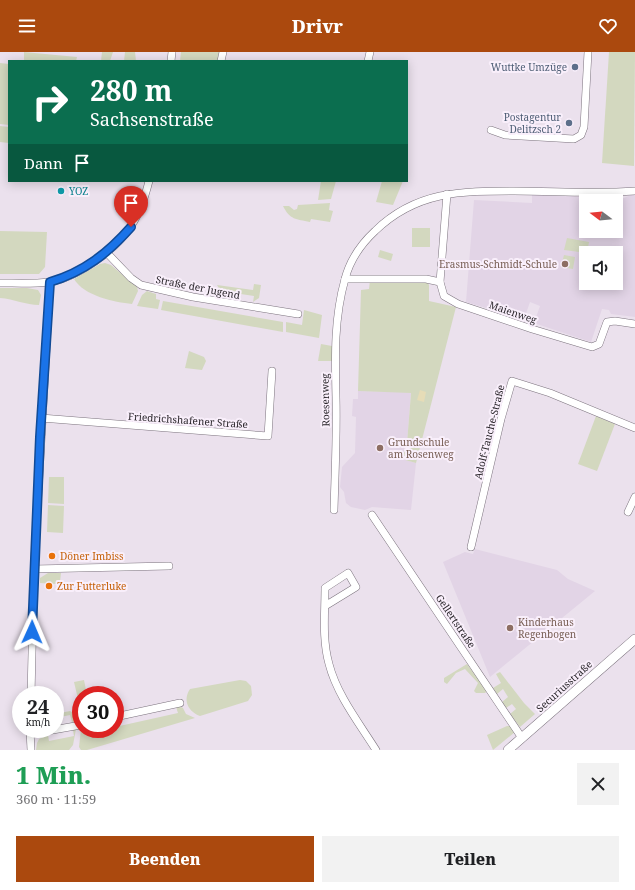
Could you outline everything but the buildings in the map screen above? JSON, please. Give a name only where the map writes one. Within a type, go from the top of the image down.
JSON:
[{"type":"street","points":[[491,130],[505,135],[574,140],[581,136],[584,127],[588,52]]},
{"type":"street","points":[[0,283],[50,282],[68,276],[106,253],[131,227],[146,195],[149,182]]},
{"type":"street","name":"Roesenweg","points":[[334,510],[336,398],[335,329],[338,304],[345,278],[355,255],[366,239],[388,219],[411,206],[447,194],[464,191],[635,191]]},
{"type":"street","points":[[345,278],[426,279],[440,282],[447,194]]},
{"type":"street","name":"Straße der Jugend","points":[[106,253],[130,278],[141,285],[193,297],[298,314]]},
{"type":"street","points":[[31,686],[34,569],[41,418],[50,282]]},
{"type":"street","name":"Maienweg","points":[[440,282],[444,296],[458,304],[592,347],[599,344],[607,322],[615,321],[635,324]]},
{"type":"street","name":"Friedrichshafener Straße","points":[[41,418],[268,436],[272,371]]},
{"type":"street","name":"Adolf-Tauche-Straße","points":[[471,547],[501,419],[512,381],[550,393],[635,428]]},
{"type":"street","points":[[628,512],[635,497]]},
{"type":"street","name":"Gellertstraße","points":[[372,515],[522,738]]},
{"type":"street","points":[[34,569],[169,566]]},
{"type":"street","points":[[325,606],[356,587],[348,573],[325,588],[324,636],[329,664],[336,684],[376,750]]},
{"type":"street","name":"Securiusstraße","points":[[508,750],[635,638]]},
{"type":"street","points":[[124,715],[180,703]]},
{"type":"street","points":[[30,738],[31,750]]},
{"type":"shaded area","points":[[632,193],[635,193],[635,317],[611,314],[609,310],[602,309],[591,342],[534,323],[540,306],[530,302],[524,319],[466,302],[474,200],[532,203],[532,195],[579,197],[579,238],[623,238],[624,198]]},
{"type":"shaded area","name":"Grundschule am Rosenweg","points":[[358,391],[411,392],[407,443],[404,453],[405,460],[416,463],[411,510],[372,507],[365,510],[351,507],[346,503],[344,492],[340,487],[342,467],[355,453],[356,417],[352,416],[353,399],[358,399]]},
{"type":"shaded area","name":"Kinderhaus Regenbogen","points":[[475,549],[557,570],[568,579],[595,591],[490,677],[443,562],[465,552],[473,554]]},
{"type":"green space","points":[[24,52],[77,57],[76,60],[24,60]]},
{"type":"green space","points":[[102,52],[113,52],[110,60],[101,60]]},
{"type":"green space","points":[[125,52],[135,52],[136,60],[124,60]]},
{"type":"green space","points":[[181,52],[219,52],[218,60],[180,60]]},
{"type":"green space","points":[[609,52],[635,52],[634,166],[602,163]]},
{"type":"green space","points":[[0,63],[8,64],[8,125],[0,124]]},
{"type":"green space","points":[[0,126],[8,127],[8,143],[0,142]]},
{"type":"green space","points":[[321,182],[336,182],[331,199],[318,200]]},
{"type":"green space","points":[[382,182],[403,182],[393,205],[376,202]]},
{"type":"green space","points":[[330,203],[329,210],[333,211],[330,222],[311,219],[310,222],[294,218],[288,214],[283,206],[289,206],[294,210],[297,209],[298,205]]},
{"type":"green space","points":[[412,228],[430,228],[430,247],[412,247]]},
{"type":"green space","points":[[0,231],[47,232],[45,267],[39,274],[0,274]]},
{"type":"green space","points":[[567,238],[589,242],[588,246],[579,246],[579,252],[564,250]]},
{"type":"green space","points":[[380,250],[393,254],[391,261],[378,257]]},
{"type":"green space","points":[[564,255],[575,257],[573,269],[561,267]]},
{"type":"green space","points":[[105,263],[111,265],[137,287],[138,291],[132,304],[108,300],[92,294],[79,285],[74,279],[100,264]]},
{"type":"green space","points":[[370,280],[426,280],[429,285],[429,301],[456,307],[416,463],[405,460],[404,453],[407,443],[411,393],[358,391],[361,290],[369,289]]},
{"type":"green space","points":[[254,284],[261,285],[259,298],[253,302],[254,296],[221,291],[217,285],[253,290]]},
{"type":"green space","points":[[0,288],[27,288],[38,290],[41,295],[39,305],[0,298]]},
{"type":"green space","points":[[147,291],[156,294],[156,299],[160,300],[158,309],[137,306],[142,295]]},
{"type":"green space","points":[[163,301],[283,322],[283,332],[161,310]]},
{"type":"green space","points":[[304,310],[322,315],[319,338],[286,332],[286,322],[302,325]]},
{"type":"green space","points":[[321,344],[332,346],[332,361],[318,361]]},
{"type":"green space","points":[[189,351],[204,357],[206,361],[202,370],[185,368]]},
{"type":"green space","points":[[596,416],[615,424],[597,471],[578,464]]},
{"type":"green space","points":[[49,477],[64,477],[64,504],[48,503]]},
{"type":"green space","points":[[48,505],[64,506],[63,533],[47,532]]},
{"type":"green space","points":[[48,573],[61,573],[60,582],[56,584],[40,583],[40,578]]},
{"type":"green space","points":[[467,664],[487,691],[485,693],[476,693],[474,691],[478,683],[465,669],[456,673],[447,684],[444,682],[444,678]]},
{"type":"green space","points":[[500,672],[524,703],[535,714],[520,727],[510,714],[516,709],[512,704],[506,708],[502,702],[508,697],[503,689],[497,694],[493,688],[501,683],[496,674]]},
{"type":"green space","points":[[84,680],[85,686],[75,686],[74,682]]},
{"type":"green space","points":[[240,680],[246,681],[251,686],[252,695],[248,701],[200,716],[193,712],[188,706],[187,698],[190,689]]},
{"type":"green space","points":[[179,706],[183,708],[186,714],[195,718],[87,750],[81,750],[79,747],[80,738],[124,738],[124,725],[178,713],[176,707]]},
{"type":"green space","points":[[70,711],[72,712],[72,722],[70,715],[64,716],[64,712]]},
{"type":"green space","points":[[507,726],[512,726],[515,732],[493,750],[487,735]]},
{"type":"green space","points":[[72,736],[72,738],[74,738],[73,745],[69,750],[36,750],[37,743],[41,738],[48,738],[49,741]]},
{"type":"sand","points":[[420,390],[426,392],[424,402],[417,400]]},
{"type":"place","name":"Wuttke Umzüge","points":[[575,67]]},
{"type":"place","name":"Postagentur Delitzsch 2","points":[[569,123]]},
{"type":"place","name":"YOZ","points":[[61,191]]},
{"type":"place","name":"Erasmus-Schmidt-Schule","points":[[565,264]]},
{"type":"place","name":"Grundschule am Rosenweg","points":[[380,448]]},
{"type":"place","name":"Döner Imbiss","points":[[52,556]]},
{"type":"place","name":"Zur Futterluke","points":[[49,586]]},
{"type":"place","name":"Kinderhaus Regenbogen","points":[[510,628]]},
{"type":"route","points":[[32,632],[40,437],[50,282],[82,270],[106,253],[131,227]]}]
